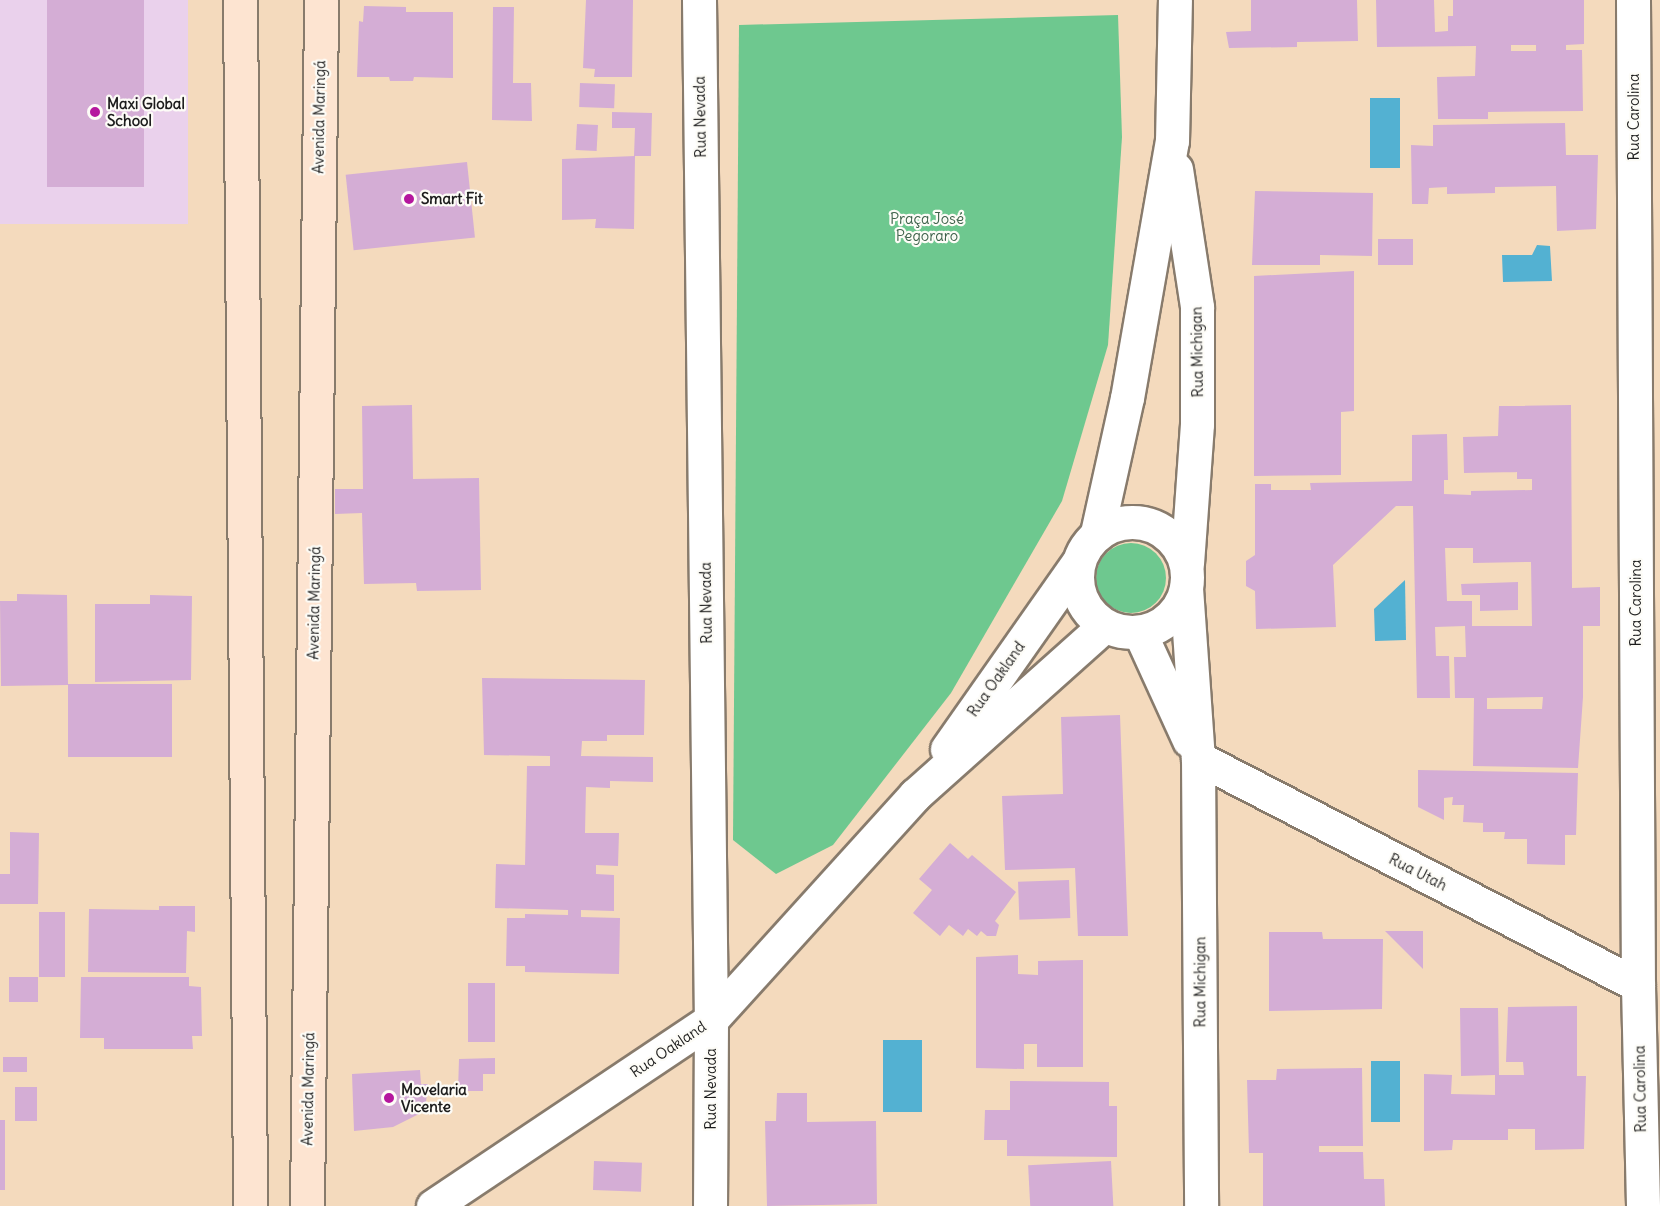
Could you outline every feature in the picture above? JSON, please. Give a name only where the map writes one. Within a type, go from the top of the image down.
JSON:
[{"type":"main road","points":[[240,0],[250,1206]]},
{"type":"main road","name":"Avenida Maringá","points":[[307,1206],[321,0]]},
{"type":"street","name":"Rua Nevada","points":[[699,0],[711,1020],[710,1206]]},
{"type":"street","name":"Rua Michigan","points":[[1097,533],[1127,398],[1172,141],[1175,0]]},
{"type":"street","name":"Rua Carolina","points":[[1633,0],[1638,986],[1643,1206]]},
{"type":"street","name":"Rua Michigan","points":[[1172,141],[1197,306],[1197,424],[1186,576],[1198,758],[1201,1206]]},
{"type":"street","points":[[1132,521],[1150,524],[1167,533],[1179,547],[1186,576],[1183,600],[1173,616],[1158,627],[1140,633],[1122,632],[1104,626],[1090,615],[1080,600],[1076,582],[1077,564],[1085,547],[1097,533],[1113,525],[1132,521]]},
{"type":"street","name":"Rua Oakland","points":[[915,795],[1077,564]]},
{"type":"street","name":"Rua Oakland","points":[[433,1206],[711,1020],[915,795],[1104,626]]},
{"type":"street","name":"Rua Michigan","points":[[1140,633],[1198,758]]},
{"type":"street","name":"Rua Utah","points":[[1198,758],[1638,986]]},
{"type":"shaded area","name":"Maxi Global School","points":[[0,0],[188,0],[188,224],[0,224]]},
{"type":"green space","name":"Praça José Pegoraro","points":[[1118,15],[1122,137],[1108,345],[1062,501],[951,693],[833,845],[776,874],[733,840],[739,25]]},
{"type":"green space","points":[[1138,543],[1151,549],[1160,558],[1164,564],[1166,578],[1164,592],[1156,603],[1145,611],[1124,613],[1106,603],[1098,592],[1096,571],[1106,553],[1117,545]]},
{"type":"water","points":[[1370,98],[1400,98],[1400,168],[1370,168]]},
{"type":"water","points":[[1537,245],[1550,246],[1552,281],[1503,282],[1502,255],[1532,255]]},
{"type":"water","points":[[1405,580],[1406,640],[1375,641],[1374,609]]},
{"type":"water","points":[[883,1040],[922,1040],[922,1112],[883,1112]]},
{"type":"water","points":[[1371,1061],[1400,1061],[1400,1122],[1371,1122]]},
{"type":"building","points":[[47,0],[144,0],[144,187],[47,187]]},
{"type":"building","points":[[586,0],[633,0],[632,77],[594,77],[595,69],[583,68]]},
{"type":"building","points":[[1251,0],[1357,0],[1358,41],[1297,42],[1297,47],[1229,48],[1226,32],[1251,31]]},
{"type":"building","points":[[1376,0],[1434,0],[1435,32],[1448,31],[1448,16],[1453,16],[1453,0],[1584,0],[1584,44],[1566,45],[1566,50],[1582,50],[1583,111],[1488,112],[1488,119],[1438,119],[1437,77],[1475,76],[1476,46],[1377,47]],"holes":[[[1511,45],[1536,45],[1536,51],[1511,51]]]},
{"type":"building","points":[[364,6],[406,7],[406,12],[453,12],[453,78],[414,77],[413,81],[390,81],[389,77],[357,77],[359,21],[363,22]]},
{"type":"building","points":[[493,7],[514,7],[513,83],[531,83],[532,121],[492,120]]},
{"type":"building","points":[[580,83],[615,84],[614,108],[579,107]]},
{"type":"building","points":[[612,112],[652,113],[651,156],[634,156],[635,128],[612,128]]},
{"type":"building","points":[[1565,123],[1566,155],[1598,155],[1596,229],[1557,231],[1556,186],[1495,187],[1495,193],[1447,194],[1447,187],[1429,188],[1428,204],[1412,204],[1411,145],[1433,146],[1433,125]]},
{"type":"building","points":[[577,124],[598,125],[597,151],[576,150]]},
{"type":"building","points":[[635,156],[634,229],[595,228],[596,219],[562,220],[562,159]]},
{"type":"building","name":"Smart Fit","points":[[467,162],[475,238],[354,250],[346,175]]},
{"type":"building","points":[[1255,191],[1373,193],[1372,256],[1320,255],[1320,265],[1252,265]]},
{"type":"building","points":[[1378,239],[1413,239],[1413,265],[1378,265]]},
{"type":"building","points":[[1354,271],[1354,411],[1341,412],[1341,475],[1254,476],[1254,276]]},
{"type":"building","points":[[412,405],[413,479],[479,478],[481,590],[417,591],[416,583],[364,584],[362,513],[335,514],[335,489],[363,489],[362,406]]},
{"type":"building","points":[[1571,405],[1572,588],[1600,587],[1600,626],[1583,626],[1583,697],[1578,768],[1473,766],[1474,698],[1455,698],[1454,657],[1466,657],[1465,626],[1435,627],[1436,656],[1449,656],[1450,698],[1417,698],[1413,506],[1396,506],[1333,565],[1336,627],[1256,629],[1255,591],[1246,586],[1246,561],[1255,555],[1255,484],[1271,484],[1271,490],[1311,490],[1310,483],[1412,481],[1412,435],[1447,434],[1448,480],[1444,480],[1444,494],[1471,495],[1471,491],[1532,490],[1532,479],[1517,479],[1517,472],[1464,473],[1463,437],[1498,436],[1499,406]],"holes":[[[1445,548],[1473,548],[1473,563],[1531,562],[1532,626],[1472,626],[1472,601],[1447,601]],[[1543,697],[1542,709],[1487,709],[1487,698]]]},
{"type":"building","points":[[1518,582],[1518,610],[1480,611],[1480,595],[1462,595],[1461,584]]},
{"type":"building","points":[[17,594],[67,595],[68,685],[1,686],[0,601],[17,601]]},
{"type":"building","points":[[150,595],[192,596],[191,680],[95,682],[95,604],[150,604]]},
{"type":"building","points":[[482,678],[645,680],[644,735],[607,735],[607,741],[582,741],[581,756],[653,757],[653,782],[610,781],[610,788],[586,787],[585,833],[619,833],[618,866],[596,865],[596,874],[614,875],[614,911],[581,910],[581,917],[620,918],[619,974],[525,972],[525,966],[506,966],[507,918],[525,918],[525,914],[568,915],[568,910],[495,908],[496,864],[525,865],[527,766],[550,766],[550,756],[484,755]]},
{"type":"building","points":[[68,684],[172,684],[172,757],[68,757]]},
{"type":"building","points":[[1120,715],[1128,936],[1078,936],[1075,868],[1005,870],[1002,796],[1063,794],[1061,717]]},
{"type":"building","points":[[1418,770],[1578,773],[1576,835],[1565,835],[1565,865],[1527,864],[1527,839],[1504,839],[1505,832],[1483,832],[1483,823],[1463,822],[1464,805],[1452,805],[1453,797],[1444,798],[1444,820],[1418,807]]},
{"type":"building","points":[[10,832],[39,833],[38,904],[0,904],[0,874],[10,874]]},
{"type":"building","points":[[950,843],[968,859],[972,855],[1016,892],[995,921],[999,925],[996,936],[987,936],[981,931],[977,936],[968,929],[963,936],[949,925],[940,936],[913,913],[932,890],[919,879]]},
{"type":"building","points":[[1069,880],[1070,918],[1019,920],[1018,882]]},
{"type":"building","points":[[159,906],[195,906],[195,932],[187,931],[186,973],[88,972],[89,909],[159,910]]},
{"type":"building","points":[[39,912],[65,912],[65,977],[39,977]]},
{"type":"building","points":[[1385,931],[1423,931],[1423,969]]},
{"type":"building","points":[[1269,932],[1322,932],[1323,939],[1383,939],[1382,1009],[1269,1011]]},
{"type":"building","points":[[1018,955],[1018,974],[1038,975],[1038,961],[1083,960],[1083,1067],[1037,1067],[1037,1044],[1024,1044],[1024,1069],[976,1068],[976,957]]},
{"type":"building","points":[[9,977],[38,977],[38,1002],[9,1002]]},
{"type":"building","points":[[81,977],[189,977],[189,986],[201,987],[202,1036],[192,1036],[193,1049],[104,1049],[104,1038],[80,1038]]},
{"type":"building","points":[[468,983],[495,983],[495,1042],[468,1042]]},
{"type":"building","points":[[1577,1006],[1577,1076],[1586,1076],[1584,1149],[1535,1150],[1535,1129],[1508,1129],[1508,1140],[1453,1140],[1452,1150],[1424,1151],[1424,1074],[1452,1075],[1451,1094],[1495,1095],[1495,1075],[1461,1076],[1460,1008],[1498,1008],[1499,1075],[1524,1075],[1523,1062],[1506,1062],[1508,1007]]},
{"type":"building","points":[[3,1057],[27,1057],[27,1072],[3,1072]]},
{"type":"building","points":[[495,1058],[495,1074],[483,1074],[483,1091],[458,1091],[459,1059]]},
{"type":"building","points":[[1362,1068],[1363,1146],[1319,1146],[1319,1152],[1363,1152],[1364,1179],[1384,1179],[1385,1206],[1263,1206],[1263,1153],[1249,1153],[1247,1080],[1276,1080],[1277,1069]]},
{"type":"building","name":"Movelaria Vicente","points":[[420,1070],[421,1084],[428,1084],[425,1111],[393,1127],[354,1131],[352,1074]]},
{"type":"building","points":[[1010,1081],[1109,1082],[1109,1106],[1117,1106],[1117,1157],[1007,1156],[1007,1140],[984,1140],[985,1110],[1010,1110]]},
{"type":"building","points":[[15,1087],[37,1087],[37,1121],[15,1121]]},
{"type":"building","points":[[777,1093],[807,1093],[807,1122],[876,1121],[877,1204],[767,1206],[765,1121],[776,1121]]},
{"type":"building","points":[[0,1120],[5,1120],[5,1190],[0,1190]]},
{"type":"building","points":[[594,1161],[642,1163],[641,1192],[593,1190]]},
{"type":"building","points":[[1111,1161],[1113,1206],[1030,1206],[1028,1165]]},
{"type":"place","name":"Maxi Global School","points":[[95,112]]},
{"type":"place","name":"Smart Fit","points":[[409,199]]},
{"type":"place","name":"Movelaria Vicente","points":[[389,1098]]}]
